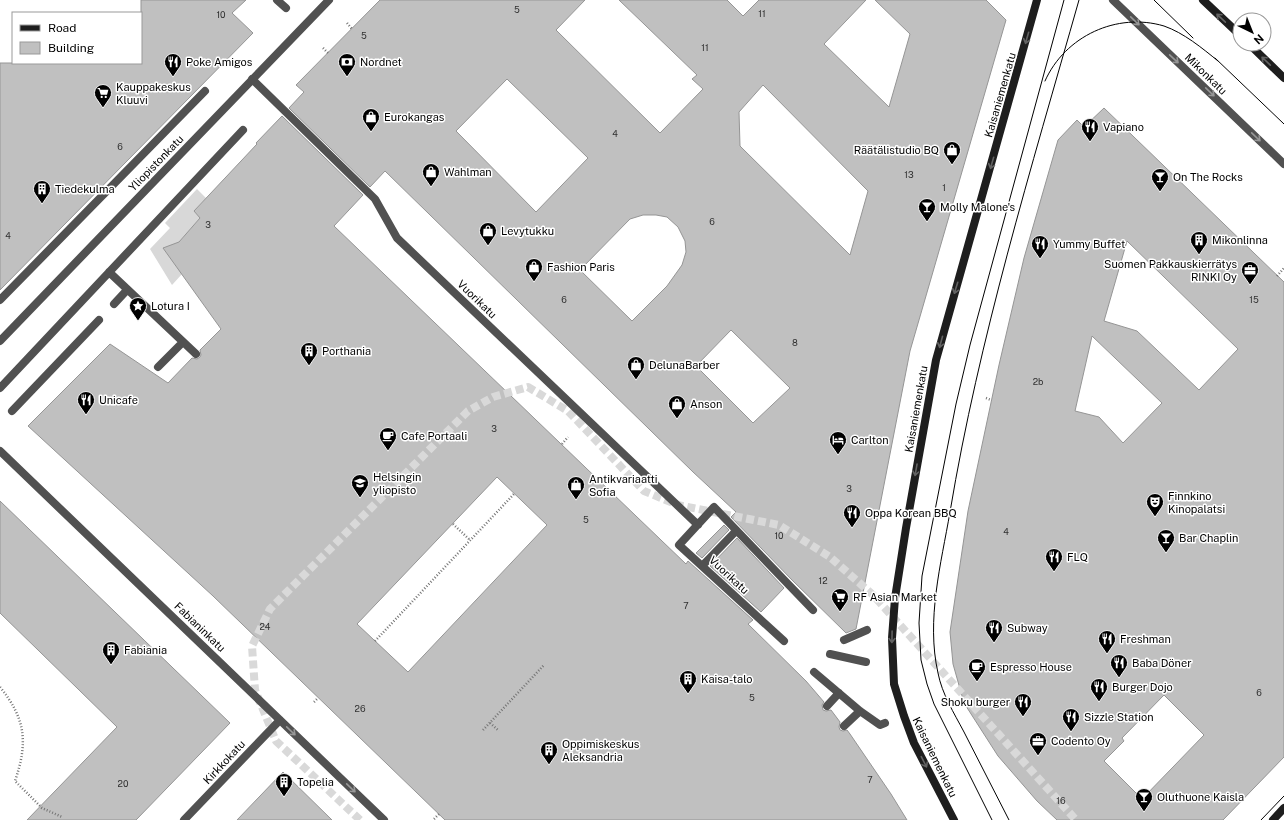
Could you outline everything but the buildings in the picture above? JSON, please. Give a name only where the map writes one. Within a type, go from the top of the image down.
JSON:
[{"type":"main road","name":"Kaisaniemenkatu","points":[[954,820],[914,743],[894,684],[892,638],[895,598],[936,360],[1037,0]]},
{"type":"main road","points":[[1203,0],[1232,28]]},
{"type":"main road","points":[[1257,52],[1284,78]]},
{"type":"main road","points":[[1273,820],[1284,808]]},
{"type":"street","points":[[277,0],[286,8]]},
{"type":"street","name":"Yliopistonkatu","points":[[0,341],[329,0]]},
{"type":"street","name":"Mikonkatu","points":[[1113,0],[1284,164]]},
{"type":"street","name":"Vuorikatu","points":[[252,79],[375,199],[397,238],[698,525]]},
{"type":"street","points":[[0,300],[205,91]]},
{"type":"street","points":[[0,388],[243,130]]},
{"type":"street","points":[[110,272],[127,290],[196,354]]},
{"type":"street","points":[[114,304],[127,290]]},
{"type":"street","points":[[12,410],[99,320]]},
{"type":"street","points":[[158,367],[183,342]]},
{"type":"street","name":"Fabianinkatu","points":[[0,451],[384,820]]},
{"type":"street","name":"Vuorikatu","points":[[784,641],[679,545],[714,507],[813,610]]},
{"type":"street","points":[[702,566],[736,531]]},
{"type":"street","points":[[844,640],[867,630]]},
{"type":"street","points":[[830,654],[866,662]]},
{"type":"street","points":[[814,672],[860,711],[880,725],[885,723]]},
{"type":"street","points":[[827,706],[839,693]]},
{"type":"street","points":[[844,726],[860,711]]},
{"type":"street","name":"Kirkkokatu","points":[[184,820],[280,720]]},
{"type":"path","points":[[347,24],[352,28]]},
{"type":"path","points":[[323,48],[328,53]]},
{"type":"path","points":[[1277,276],[1284,268]]},
{"type":"path","points":[[986,398],[991,400]]},
{"type":"path","points":[[562,444],[568,437]]},
{"type":"path","points":[[375,641],[514,494]]},
{"type":"path","points":[[453,524],[470,540]]},
{"type":"path","points":[[483,730],[544,665]]},
{"type":"path","points":[[0,687],[11,702],[21,721],[24,744],[20,767],[15,781],[42,808],[62,817]]},
{"type":"path","points":[[314,702],[318,698]]},
{"type":"path","points":[[490,723],[499,732]]},
{"type":"path","points":[[434,819],[439,814]]},
{"type":"shaded area","points":[[197,189],[206,198],[194,211],[200,218],[179,242],[182,274],[172,285],[150,249],[170,228],[165,223]]},
{"type":"tunnel","points":[[360,820],[276,741],[255,690],[252,646],[270,609],[468,411],[493,397],[528,387],[568,411],[644,491],[678,505],[779,525],[830,557],[873,595],[1076,820]]},
{"type":"tram line","points":[[992,820],[934,704],[927,684],[921,660],[919,623],[922,576],[956,404],[970,345],[1064,0]]},
{"type":"tram line","points":[[1009,820],[942,688],[935,653],[934,612],[939,572],[962,447],[991,318],[1007,254],[1079,0]]},
{"type":"tram line","points":[[1154,0],[1193,38]]},
{"type":"tram line","points":[[1045,81],[1054,65],[1065,51],[1079,40],[1094,31],[1111,25],[1128,22],[1146,22],[1171,29],[1192,41],[1218,61]]},
{"type":"tram line","points":[[1215,58],[1284,124]]},
{"type":"tram line","points":[[1261,820],[1284,796]]},
{"type":"place","name":"Poke Amigos","points":[[173,77]]},
{"type":"place","name":"Nordnet","points":[[347,77]]},
{"type":"place","name":"Kauppakeskus Kluuvi","points":[[103,108]]},
{"type":"place","name":"Eurokangas","points":[[371,132]]},
{"type":"place","name":"Vapiano","points":[[1090,142]]},
{"type":"place","name":"Räätälistudio BQ","points":[[952,165]]},
{"type":"place","name":"Wahlman","points":[[431,187]]},
{"type":"place","name":"On The Rocks","points":[[1160,192]]},
{"type":"place","name":"Tiedekulma","points":[[42,204]]},
{"type":"place","name":"Molly Malone's","points":[[927,222]]},
{"type":"place","name":"Levytukku","points":[[488,246]]},
{"type":"place","name":"Mikonlinna","points":[[1199,255]]},
{"type":"place","name":"Yummy Buffet","points":[[1040,259]]},
{"type":"place","name":"Fashion Paris","points":[[534,282]]},
{"type":"place","name":"Suomen Pakkauskierrätys RINKI Oy","points":[[1250,285]]},
{"type":"place","name":"Lotura I","points":[[138,321]]},
{"type":"place","name":"Porthania","points":[[309,366]]},
{"type":"place","name":"DelunaBarber","points":[[636,380]]},
{"type":"place","name":"Unicafe","points":[[86,415]]},
{"type":"place","name":"Anson","points":[[677,419]]},
{"type":"place","name":"Cafe Portaali","points":[[388,451]]},
{"type":"place","name":"Carlton","points":[[838,455]]},
{"type":"place","name":"Helsingin yliopisto","points":[[360,498]]},
{"type":"place","name":"Antikvariaatti Sofia","points":[[576,500]]},
{"type":"place","name":"Finnkino Kinopalatsi","points":[[1155,517]]},
{"type":"place","name":"Oppa Korean BBQ","points":[[852,528]]},
{"type":"place","name":"Bar Chaplin","points":[[1166,553]]},
{"type":"place","name":"FLQ","points":[[1054,572]]},
{"type":"place","name":"RF Asian Market","points":[[840,612]]},
{"type":"place","name":"Subway","points":[[994,643]]},
{"type":"place","name":"Freshman","points":[[1107,654]]},
{"type":"place","name":"Fabiania","points":[[111,665]]},
{"type":"place","name":"Baba Döner","points":[[1119,678]]},
{"type":"place","name":"Espresso House","points":[[977,682]]},
{"type":"place","name":"Kaisa-talo","points":[[688,694]]},
{"type":"place","name":"Burger Dojo","points":[[1099,702]]},
{"type":"place","name":"Shoku burger","points":[[1023,717]]},
{"type":"place","name":"Sizzle Station","points":[[1071,732]]},
{"type":"place","name":"Codento Oy","points":[[1038,756]]},
{"type":"place","name":"Oppimiskeskus Aleksandria","points":[[549,765]]},
{"type":"place","name":"Topelia","points":[[284,797]]},
{"type":"place","name":"Oluthuone Kaisla","points":[[1144,812]]}]
